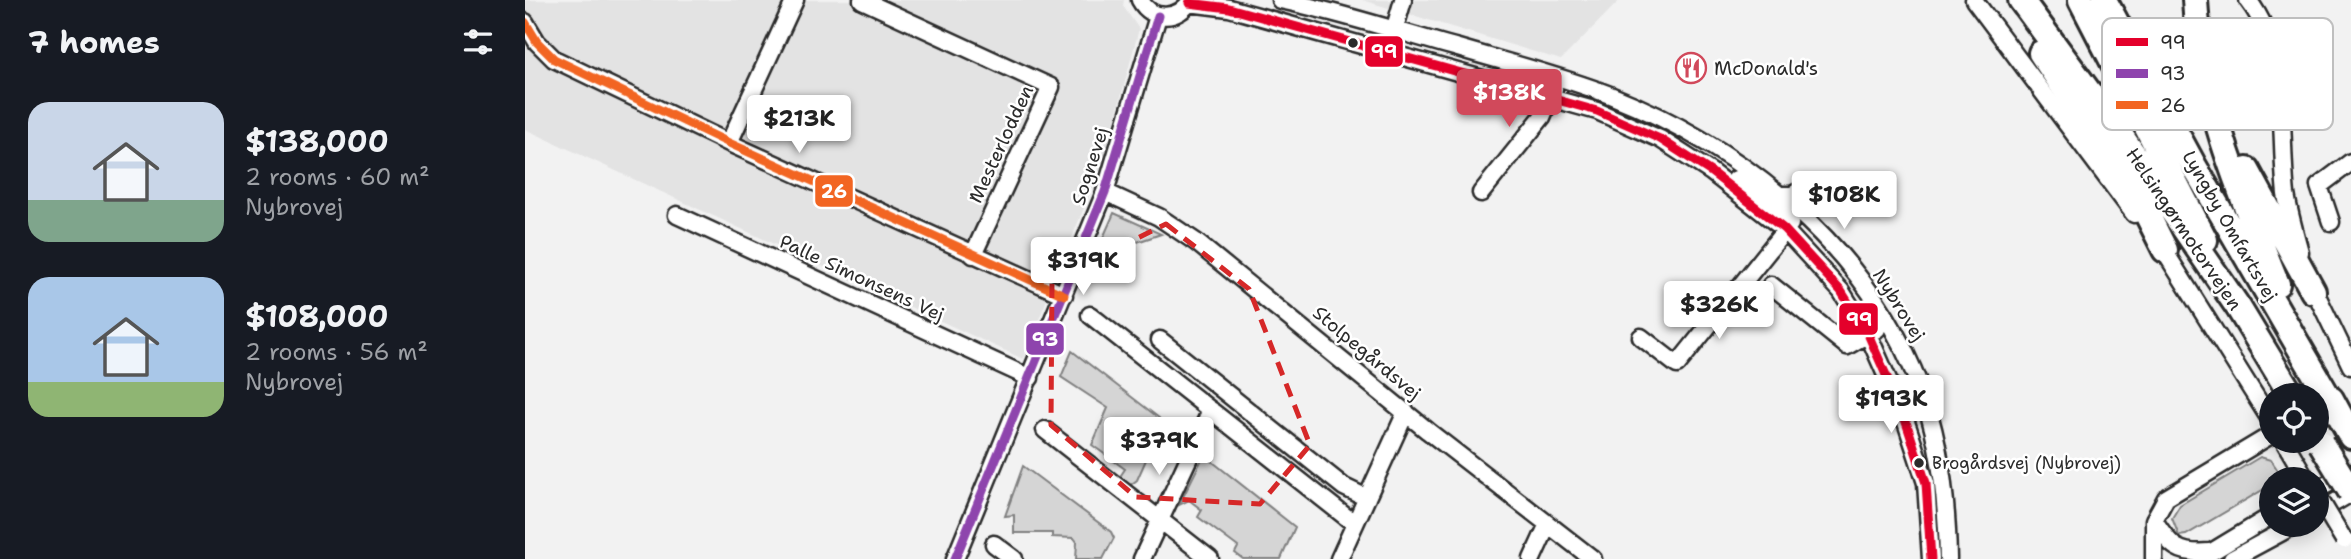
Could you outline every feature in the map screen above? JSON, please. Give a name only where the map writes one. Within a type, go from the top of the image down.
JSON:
[{"type":"highway","points":[[2006,0],[2147,214],[2165,250]]},
{"type":"highway","name":"Helsingørmotorvejen","points":[[2021,0],[2102,110]]},
{"type":"highway","name":"Lyngby Omfartsvej","points":[[2081,0],[2102,39]]},
{"type":"highway","name":"Lyngby Omfartsvej","points":[[2104,0],[2114,18]]},
{"type":"highway","points":[[2117,0],[2126,18]]},
{"type":"highway","points":[[2196,0],[2198,18]]},
{"type":"highway","name":"Helsingørmotorvejen","points":[[2117,130],[2238,307],[2284,383]]},
{"type":"highway","name":"Lyngby Omfartsvej","points":[[2150,130],[2238,307]]},
{"type":"highway","name":"Lyngby Omfartsvej","points":[[2174,130],[2346,427]]},
{"type":"highway","points":[[2186,130],[2195,148],[2194,166]]},
{"type":"highway","points":[[2221,130],[2253,224],[2346,427]]},
{"type":"highway","points":[[2231,130],[2242,159],[2313,291]]},
{"type":"highway","points":[[2327,453],[2351,493]]},
{"type":"street","points":[[729,143],[795,0]]},
{"type":"street","name":"Mesterlodden","points":[[862,0],[1051,87],[973,255]]},
{"type":"street","points":[[1140,0],[1149,12],[1158,16],[1181,12],[1190,2]]},
{"type":"street","name":"Nybrovej","points":[[1280,0],[1558,77],[1611,95],[1725,153],[1779,195],[1868,334],[1905,416],[1926,483],[1931,559]]},
{"type":"street","points":[[1389,51],[1403,0]]},
{"type":"street","points":[[1974,0],[2057,113],[2165,250],[2259,402]]},
{"type":"street","points":[[2248,0],[2257,18]]},
{"type":"street","name":"Nybrovej","points":[[1190,2],[1229,8],[1552,96],[1628,123],[1660,139],[1711,172],[1792,215],[1845,262],[1888,322],[1921,388],[1942,478],[1948,559]]},
{"type":"street","name":"Sognevej","points":[[955,559],[1105,192],[1158,16]]},
{"type":"street","points":[[525,22],[537,42],[554,59],[729,143],[1064,295]]},
{"type":"street","points":[[1481,193],[1542,117],[1558,77]]},
{"type":"street","points":[[2282,130],[2287,195],[2313,291],[2351,366]]},
{"type":"street","points":[[2331,222],[2319,186],[2351,162]]},
{"type":"street","points":[[1779,195],[1792,195],[1802,190]]},
{"type":"street","name":"Stolpegårdsvej","points":[[1105,192],[1159,217],[1196,242],[1593,559]]},
{"type":"street","name":"Palle Simonsens Vej","points":[[677,215],[1030,378]]},
{"type":"street","points":[[1641,337],[1677,365],[1792,215],[1832,257],[1845,262]]},
{"type":"street","points":[[1771,285],[1847,346],[1888,322]]},
{"type":"street","points":[[1090,315],[1355,524]]},
{"type":"street","points":[[1160,341],[1344,487],[1367,498]]},
{"type":"street","points":[[1142,559],[1211,410]]},
{"type":"street","points":[[1339,559],[1406,412]]},
{"type":"street","points":[[1045,430],[1210,559]]},
{"type":"street","points":[[2154,559],[2154,520],[2166,498],[2259,442]]},
{"type":"street","points":[[2329,483],[2351,471]]},
{"type":"street","points":[[1926,483],[1942,478]]},
{"type":"street","points":[[2329,506],[2351,493]]},
{"type":"street","points":[[2329,514],[2348,545]]},
{"type":"street","points":[[2154,520],[2164,537],[2180,551],[2206,555],[2259,523]]},
{"type":"street","points":[[1532,559],[1548,524]]},
{"type":"street","points":[[2232,559],[2273,537]]},
{"type":"street","points":[[994,544],[1014,559]]},
{"type":"highlighted area","points":[[1166,224],[1249,289],[1310,445],[1260,504],[1136,497],[1051,425],[1052,280]]},
{"type":"shaded area","points":[[525,0],[1124,0],[1123,6],[1139,29],[1106,153],[1023,359],[525,129]]},
{"type":"shaded area","points":[[1362,0],[1620,0],[1561,60]]},
{"type":"shaded area","points":[[1114,213],[1161,234],[1095,256]]},
{"type":"shaded area","points":[[1072,351],[1159,418],[1161,426],[1137,480],[1129,486],[1119,478],[1125,469],[1092,445],[1108,408],[1061,377]]},
{"type":"shaded area","points":[[1204,455],[1295,527],[1281,559],[1243,559],[1235,553],[1238,547],[1198,517],[1202,510],[1189,500],[1179,505]]},
{"type":"shaded area","points":[[2260,457],[2271,460],[2276,467],[2259,467],[2259,492],[2186,535],[2179,536],[2172,518],[2180,505]]},
{"type":"shaded area","points":[[1023,466],[1111,532],[1114,538],[1103,559],[1076,559],[1077,542],[1074,538],[1052,537],[1052,533],[1014,533],[1014,515],[1005,516]]},
{"type":"transit line","name":"99","points":[[1189,3],[1229,8],[1597,111],[1660,139],[1711,172],[1784,229],[1841,291],[1868,334],[1904,416],[1926,483],[1931,559]]},
{"type":"transit line","name":"93","points":[[955,559],[1105,192],[1158,16]]},
{"type":"transit line","name":"26","points":[[525,22],[537,42],[554,59],[729,143],[1064,295]]},
{"type":"place","name":"McDonald's","points":[[1691,68]]},
{"type":"place","name":"Brogårdsvej (Nybrovej)","points":[[1919,463]]}]
